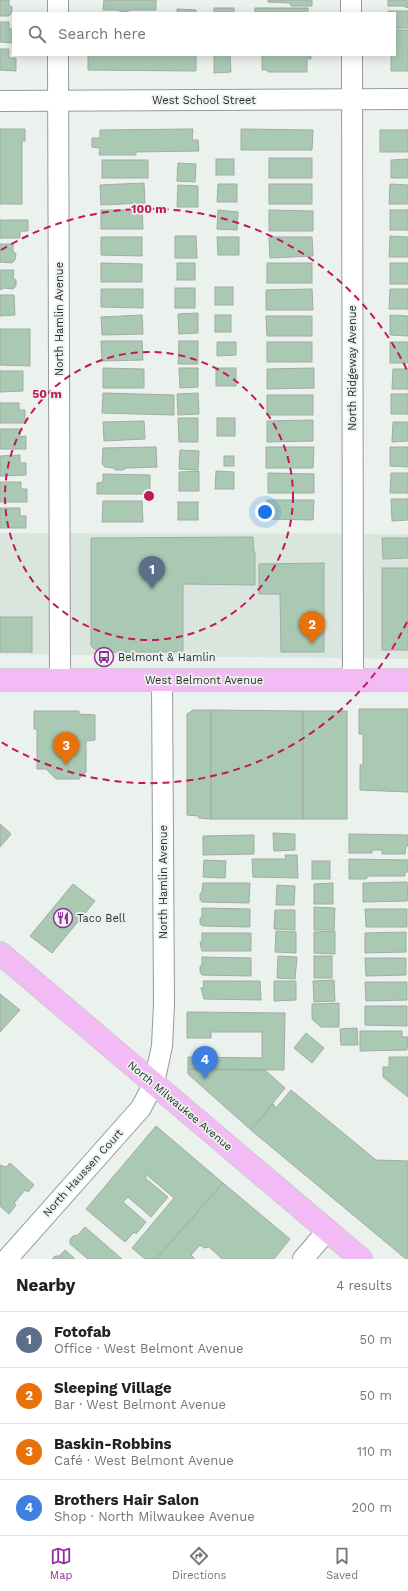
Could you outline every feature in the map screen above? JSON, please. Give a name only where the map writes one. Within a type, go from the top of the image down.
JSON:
[{"type":"main road","name":"West Belmont Avenue","points":[[0,680],[408,680]]},
{"type":"main road","name":"North Milwaukee Avenue","points":[[0,953],[361,1259]]},
{"type":"street","points":[[58,0],[58,12]]},
{"type":"street","points":[[351,0],[351,12]]},
{"type":"street","name":"North Hamlin Avenue","points":[[58,56],[60,680]]},
{"type":"street","name":"North Ridgeway Avenue","points":[[352,56],[353,680]]},
{"type":"street","name":"West School Street","points":[[0,101],[408,99]]},
{"type":"street","name":"North Hamlin Avenue","points":[[154,1083],[162,1046],[164,1004],[162,680]]},
{"type":"street","name":"North Haussen Court","points":[[7,1259],[141,1108],[154,1083]]},
{"type":"street","points":[[303,1259],[328,1231]]},
{"type":"shaded area","points":[[0,533],[408,534],[408,659],[0,654]]},
{"type":"building","points":[[0,0],[9,0],[9,5],[12,7],[12,13],[9,16],[0,16]]},
{"type":"building","points":[[104,0],[156,0],[156,10],[130,10],[122,12],[118,10],[103,10]]},
{"type":"building","points":[[268,0],[312,0],[312,6],[291,6],[290,3],[268,2]]},
{"type":"building","points":[[388,0],[408,0],[408,8],[403,6],[388,6]]},
{"type":"building","points":[[214,8],[234,8],[234,12],[214,12]]},
{"type":"building","points":[[255,8],[308,8],[308,12],[255,12]]},
{"type":"building","points":[[177,9],[196,10],[196,12],[177,12]]},
{"type":"building","points":[[408,11],[408,28],[396,28],[396,12],[388,12]]},
{"type":"building","points":[[0,22],[9,22],[9,29],[12,29],[12,43],[0,42]]},
{"type":"building","points":[[396,30],[408,30],[408,71],[391,71],[391,56],[396,56]]},
{"type":"building","points":[[0,49],[9,49],[9,58],[16,58],[16,71],[0,70]]},
{"type":"building","points":[[88,56],[196,56],[196,71],[88,70]]},
{"type":"building","points":[[214,56],[230,56],[231,72],[214,73]]},
{"type":"building","points":[[262,56],[311,56],[311,59],[307,59],[307,72],[268,72],[268,70],[262,70]]},
{"type":"building","points":[[0,129],[25,129],[25,141],[22,141],[22,204],[0,204]]},
{"type":"building","points":[[193,129],[192,140],[198,140],[199,151],[136,152],[136,155],[99,155],[100,148],[92,147],[92,138],[100,138],[100,130]]},
{"type":"building","points":[[241,129],[313,130],[312,150],[241,150]]},
{"type":"building","points":[[380,130],[408,130],[408,152],[380,152]]},
{"type":"building","points":[[269,158],[312,158],[312,178],[269,178]]},
{"type":"building","points":[[216,159],[234,159],[234,175],[216,175]]},
{"type":"building","points":[[408,159],[408,178],[391,178],[391,160]]},
{"type":"building","points":[[102,160],[148,160],[148,178],[102,178]]},
{"type":"building","points":[[178,163],[196,164],[195,182],[177,181]]},
{"type":"building","points":[[144,183],[145,203],[101,205],[100,185]]},
{"type":"building","points":[[218,184],[237,184],[237,202],[217,202]]},
{"type":"building","points":[[269,184],[312,184],[312,204],[269,204]]},
{"type":"building","points":[[390,184],[408,185],[408,204],[389,204]]},
{"type":"building","points":[[178,185],[198,186],[198,207],[177,207]]},
{"type":"building","points":[[101,210],[142,210],[143,229],[101,229]]},
{"type":"building","points":[[218,210],[238,212],[237,230],[217,229]]},
{"type":"building","points":[[269,210],[313,211],[313,231],[269,231]]},
{"type":"building","points":[[390,210],[408,210],[408,230],[390,230]]},
{"type":"building","points":[[0,220],[28,220],[28,231],[20,231],[20,238],[0,238]]},
{"type":"building","points":[[175,236],[196,236],[197,258],[175,258]]},
{"type":"building","points":[[390,236],[408,237],[408,257],[389,257]]},
{"type":"building","points":[[101,237],[142,237],[142,256],[101,255]]},
{"type":"building","points":[[217,237],[239,237],[239,255],[218,255]]},
{"type":"building","points":[[269,237],[312,237],[313,256],[270,258]]},
{"type":"building","points":[[0,244],[13,244],[13,251],[16,254],[15,260],[12,263],[0,263]]},
{"type":"building","points":[[101,263],[142,264],[142,282],[101,282]]},
{"type":"building","points":[[177,263],[195,263],[195,280],[177,280]]},
{"type":"building","points":[[267,263],[312,263],[312,283],[267,283]]},
{"type":"building","points":[[390,263],[408,263],[408,284],[390,284]]},
{"type":"building","points":[[0,270],[14,270],[13,278],[16,280],[16,286],[13,289],[4,288],[0,290]]},
{"type":"building","points":[[215,287],[233,287],[233,305],[215,305]]},
{"type":"building","points":[[175,288],[195,288],[195,308],[175,308]]},
{"type":"building","points":[[101,289],[143,289],[143,308],[101,307]]},
{"type":"building","points":[[312,289],[313,310],[266,310],[266,290]]},
{"type":"building","points":[[390,289],[408,289],[408,309],[389,309]]},
{"type":"building","points":[[0,295],[14,295],[15,315],[0,316]]},
{"type":"building","points":[[198,313],[198,333],[179,334],[178,314]]},
{"type":"building","points":[[142,315],[143,334],[102,335],[101,317]]},
{"type":"building","points":[[215,315],[231,315],[231,332],[215,332]]},
{"type":"building","points":[[390,315],[408,316],[408,336],[390,335]]},
{"type":"building","points":[[266,316],[312,316],[312,336],[267,336]]},
{"type":"building","points":[[0,329],[30,329],[30,366],[0,365]]},
{"type":"building","points":[[101,341],[142,341],[143,360],[102,361]]},
{"type":"building","points":[[179,341],[198,341],[198,364],[178,364]]},
{"type":"building","points":[[217,342],[236,342],[236,355],[217,356]]},
{"type":"building","points":[[267,342],[312,342],[312,362],[267,362]]},
{"type":"building","points":[[390,342],[408,342],[408,363],[390,363]]},
{"type":"building","points":[[103,368],[144,369],[144,388],[103,388]]},
{"type":"building","points":[[179,368],[198,368],[198,387],[180,388]]},
{"type":"building","points":[[216,368],[236,368],[236,386],[216,386]]},
{"type":"building","points":[[314,368],[314,388],[267,389],[267,369]]},
{"type":"building","points":[[393,369],[408,369],[408,389],[392,389]]},
{"type":"building","points":[[0,371],[23,371],[23,391],[0,392]]},
{"type":"building","points":[[103,393],[174,395],[174,415],[102,413]]},
{"type":"building","points":[[198,393],[199,414],[178,415],[177,394]]},
{"type":"building","points":[[391,394],[408,394],[408,414],[391,414]]},
{"type":"building","points":[[267,395],[313,395],[313,415],[267,415]]},
{"type":"building","points":[[0,403],[19,403],[19,410],[25,410],[25,423],[0,423]]},
{"type":"building","points":[[178,418],[198,418],[198,442],[179,442]]},
{"type":"building","points":[[217,418],[235,418],[235,436],[217,436]]},
{"type":"building","points":[[313,420],[313,441],[267,442],[267,421]]},
{"type":"building","points":[[144,421],[145,439],[104,441],[103,422]]},
{"type":"building","points":[[393,422],[408,422],[408,441],[392,442]]},
{"type":"building","points":[[0,429],[20,429],[20,437],[26,436],[26,449],[0,449]]},
{"type":"building","points":[[156,447],[157,467],[126,468],[123,470],[115,470],[114,468],[105,467],[102,464],[103,448]]},
{"type":"building","points":[[266,447],[314,447],[313,468],[266,468]]},
{"type":"building","points":[[390,447],[408,447],[408,467],[390,466]]},
{"type":"building","points":[[180,450],[199,451],[198,470],[179,469]]},
{"type":"building","points":[[20,455],[20,463],[26,463],[26,475],[0,476],[0,456]]},
{"type":"building","points":[[224,456],[234,456],[234,466],[224,466]]},
{"type":"building","points":[[199,471],[199,491],[179,491],[179,472]]},
{"type":"building","points":[[216,471],[234,472],[234,489],[215,489]]},
{"type":"building","points":[[268,473],[314,474],[314,493],[268,493]]},
{"type":"building","points":[[391,473],[408,473],[408,493],[390,493]]},
{"type":"building","points":[[103,474],[150,475],[150,494],[97,494],[97,483],[103,482]]},
{"type":"building","points":[[0,482],[21,482],[21,489],[27,489],[27,502],[0,502]]},
{"type":"building","points":[[391,499],[408,499],[408,520],[392,521]]},
{"type":"building","points":[[267,500],[314,500],[313,520],[267,519]]},
{"type":"building","points":[[103,501],[142,501],[143,522],[102,522]]},
{"type":"building","points":[[178,502],[198,502],[198,520],[178,520]]},
{"type":"building","points":[[0,508],[20,508],[20,516],[26,516],[26,528],[0,528]]},
{"type":"building","points":[[253,537],[255,552],[255,585],[183,584],[183,652],[98,652],[91,646],[91,538]]},
{"type":"building","points":[[382,538],[408,538],[408,558],[383,559]]},
{"type":"building","points":[[324,563],[324,652],[281,652],[280,594],[259,594],[259,564]]},
{"type":"building","points":[[382,568],[408,568],[408,650],[382,650]]},
{"type":"building","points":[[0,617],[32,617],[32,652],[0,652]]},
{"type":"building","points":[[359,709],[408,709],[408,792],[360,790],[360,765],[363,765],[363,734],[359,734]]},
{"type":"building","points":[[193,710],[211,710],[211,819],[187,815],[187,714]]},
{"type":"building","points":[[211,710],[303,711],[303,819],[211,819]]},
{"type":"building","points":[[34,711],[79,711],[79,714],[95,715],[95,740],[86,741],[86,772],[79,779],[56,779],[46,769],[37,769],[37,729],[34,729]]},
{"type":"building","points":[[303,711],[347,711],[347,819],[303,819]]},
{"type":"building","points":[[0,824],[11,834],[0,847]]},
{"type":"building","points":[[273,833],[295,834],[295,850],[274,851]]},
{"type":"building","points":[[349,834],[408,835],[408,846],[406,846],[405,854],[382,854],[382,850],[372,850],[372,853],[349,853]]},
{"type":"building","points":[[254,835],[254,854],[203,855],[203,836]]},
{"type":"building","points":[[285,855],[297,855],[298,878],[253,877],[252,859],[286,859]]},
{"type":"building","points":[[349,859],[408,860],[408,872],[405,872],[405,876],[369,876],[366,879],[349,879]]},
{"type":"building","points":[[204,860],[226,861],[225,878],[203,877]]},
{"type":"building","points":[[312,861],[330,861],[330,879],[312,879]]},
{"type":"building","points":[[407,882],[407,901],[363,902],[363,883]]},
{"type":"building","points":[[203,883],[250,883],[249,903],[202,902],[200,899],[200,894],[202,892]]},
{"type":"building","points":[[333,883],[333,904],[314,904],[314,884]]},
{"type":"building","name":"Taco Bell","points":[[73,884],[95,901],[52,953],[30,936]]},
{"type":"building","points":[[277,885],[295,886],[294,905],[276,905]]},
{"type":"building","points":[[314,907],[335,908],[334,930],[314,930]]},
{"type":"building","points":[[202,908],[250,909],[250,927],[203,926],[200,924]]},
{"type":"building","points":[[365,909],[407,909],[407,927],[366,927]]},
{"type":"building","points":[[275,910],[295,910],[295,930],[274,929]]},
{"type":"building","points":[[276,931],[296,932],[296,953],[275,952]]},
{"type":"building","points":[[335,931],[335,954],[314,953],[314,932]]},
{"type":"building","points":[[406,932],[406,952],[365,953],[365,933]]},
{"type":"building","points":[[202,933],[251,933],[251,951],[202,951],[200,943],[202,940]]},
{"type":"building","points":[[278,956],[297,957],[295,979],[277,978]]},
{"type":"building","points":[[314,956],[332,956],[332,978],[314,978]]},
{"type":"building","points":[[202,957],[251,958],[251,976],[202,975],[200,972],[200,967],[202,964]]},
{"type":"building","points":[[365,958],[406,958],[406,975],[366,976]]},
{"type":"building","points":[[334,980],[335,1001],[314,1002],[313,981]]},
{"type":"building","points":[[203,981],[260,981],[261,1000],[204,999],[201,988],[204,987]]},
{"type":"building","points":[[274,981],[296,981],[296,1000],[274,1001]]},
{"type":"building","points":[[365,982],[407,982],[407,1000],[366,1001]]},
{"type":"building","points":[[0,994],[20,1010],[0,1032]]},
{"type":"building","points":[[339,1003],[339,1027],[321,1027],[312,1019],[312,1004]]},
{"type":"building","points":[[365,1006],[407,1006],[407,1026],[365,1025]]},
{"type":"building","points":[[187,1012],[285,1013],[284,1070],[188,1069],[188,1057],[262,1058],[262,1032],[211,1032],[211,1038],[187,1038]]},
{"type":"building","points":[[357,1028],[358,1045],[341,1045],[340,1029]]},
{"type":"building","points":[[360,1031],[402,1031],[402,1037],[408,1037],[407,1050],[360,1051]]},
{"type":"building","points":[[306,1033],[324,1048],[312,1063],[294,1048]]},
{"type":"building","points":[[389,1057],[408,1057],[408,1097],[383,1077],[383,1067],[389,1067]]},
{"type":"building","points":[[188,1069],[265,1070],[285,1088],[251,1130],[188,1074]]},
{"type":"building","points":[[291,1090],[376,1160],[408,1161],[408,1259],[406,1259],[251,1130],[273,1104],[276,1108]]},
{"type":"building","points":[[156,1126],[223,1183],[156,1259],[145,1259],[132,1248],[174,1198],[147,1175],[145,1178],[168,1197],[151,1217],[128,1197],[123,1202],[146,1222],[136,1234],[134,1232],[125,1242],[86,1209]]},
{"type":"building","points":[[10,1163],[34,1185],[28,1192],[25,1190],[14,1203],[16,1205],[9,1214],[0,1206],[0,1165],[6,1167]]},
{"type":"building","points":[[223,1183],[290,1239],[274,1259],[222,1259],[209,1247],[204,1248],[200,1245],[191,1255],[195,1259],[156,1259]]},
{"type":"building","points":[[85,1227],[122,1259],[88,1259],[70,1244],[70,1239],[73,1236],[78,1235]]},
{"type":"building","points":[[65,1250],[75,1259],[52,1259],[55,1256],[59,1256]]},
{"type":"place","name":"Fotofab","points":[[152,589]]},
{"type":"place","name":"Sleeping Village","points":[[312,644]]},
{"type":"place","name":"Belmont & Hamlin","points":[[104,657]]},
{"type":"place","name":"Baskin-Robbins","points":[[66,765]]},
{"type":"place","name":"Taco Bell","points":[[63,918]]},
{"type":"place","name":"Brothers Hair Salon","points":[[205,1079]]}]
